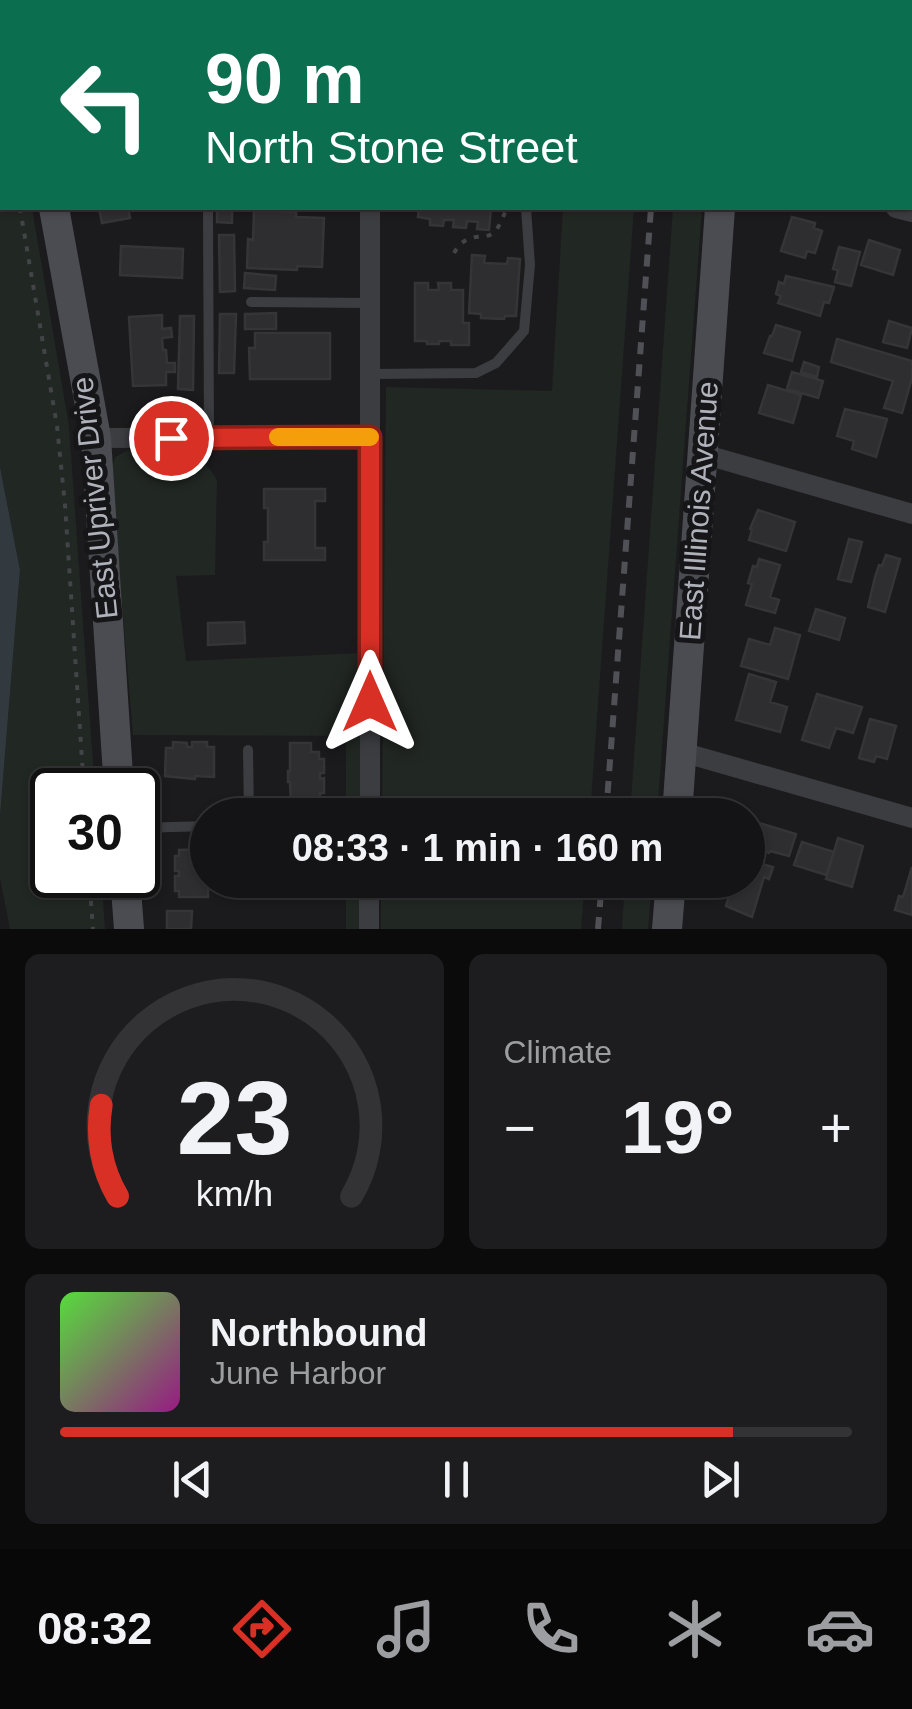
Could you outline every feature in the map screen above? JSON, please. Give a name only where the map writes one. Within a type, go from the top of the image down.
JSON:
[{"type":"main road","name":"East Upriver Drive","points":[[54,210],[96,438],[118,768]]},
{"type":"main road","name":"East Illinois Avenue","points":[[678,798],[720,210]]},
{"type":"main road","points":[[127,898],[129,929]]},
{"type":"main road","points":[[667,929],[670,898]]},
{"type":"street","points":[[370,210],[370,798]]},
{"type":"street","points":[[96,438],[370,437]]},
{"type":"street","points":[[703,454],[912,514]]},
{"type":"street","points":[[682,752],[912,818]]},
{"type":"street","points":[[370,898],[370,929]]},
{"type":"lane","points":[[208,210],[209,437]]},
{"type":"lane","points":[[370,374],[476,373],[489,368],[517,342],[527,317],[530,265],[526,210]]},
{"type":"lane","points":[[251,302],[370,303]]},
{"type":"lane","points":[[248,750],[249,798]]},
{"type":"lane","points":[[160,827],[190,827]]},
{"type":"path","points":[[20,210],[57,426],[83,768]]},
{"type":"path","points":[[454,253],[465,240],[496,231],[506,210]]},
{"type":"path","points":[[91,898],[93,929]]},
{"type":"shaded area","points":[[0,210],[32,210],[69,426],[93,768],[30,768],[30,898],[103,898],[105,929],[10,929],[0,878],[0,816],[20,570],[0,467]]},
{"type":"shaded area","points":[[563,210],[634,210],[591,798],[382,798],[386,387],[552,391]]},
{"type":"shaded area","points":[[673,210],[702,210],[658,798],[631,798]]},
{"type":"shaded area","points":[[201,449],[203,460],[217,481],[215,575],[176,576],[186,661],[363,653],[362,798],[346,798],[346,736],[133,735],[111,473],[115,457],[128,450]]},
{"type":"shaded area","points":[[0,467],[20,570],[0,816]]},
{"type":"shaded area","points":[[346,898],[362,898],[362,929],[346,929]]},
{"type":"shaded area","points":[[381,898],[584,898],[581,929],[381,929]]},
{"type":"shaded area","points":[[624,898],[651,898],[648,929],[622,929]]},
{"type":"building","points":[[99,210],[128,210],[130,218],[102,223]]},
{"type":"building","points":[[217,210],[232,210],[232,223],[217,222]]},
{"type":"building","points":[[419,210],[491,210],[489,230],[477,229],[478,222],[467,221],[466,228],[453,227],[454,220],[444,220],[443,226],[430,225],[430,219],[418,217]]},
{"type":"building","points":[[254,211],[296,212],[296,217],[324,218],[322,267],[247,268]]},
{"type":"building","points":[[792,217],[815,223],[814,228],[822,231],[815,253],[807,251],[805,258],[781,251]]},
{"type":"building","points":[[219,235],[234,235],[235,291],[220,292]]},
{"type":"building","points":[[869,240],[900,250],[893,275],[861,265]]},
{"type":"building","points":[[121,246],[183,249],[182,278],[120,275]]},
{"type":"building","points":[[839,247],[860,252],[851,286],[835,282],[838,270],[833,269]]},
{"type":"building","points":[[472,255],[485,256],[484,263],[507,264],[508,258],[520,259],[516,316],[481,318],[481,314],[469,313]]},
{"type":"building","points":[[245,273],[276,276],[275,290],[244,288]]},
{"type":"building","points":[[786,276],[834,287],[820,316],[778,303],[779,282],[784,284]]},
{"type":"building","points":[[415,283],[428,283],[428,290],[439,290],[438,283],[451,283],[451,290],[463,290],[463,323],[469,323],[469,345],[415,341]]},
{"type":"building","points":[[276,313],[276,329],[245,329],[245,314]]},
{"type":"building","points":[[220,314],[236,314],[234,373],[219,373]]},
{"type":"building","points":[[162,315],[162,329],[171,328],[172,337],[162,338],[163,350],[167,363],[175,363],[175,372],[166,372],[166,385],[133,386],[129,317]]},
{"type":"building","points":[[180,316],[194,316],[193,390],[178,389]]},
{"type":"building","points":[[889,321],[912,328],[907,348],[883,342]]},
{"type":"building","points":[[776,325],[800,332],[792,361],[764,353]]},
{"type":"building","points":[[255,333],[330,333],[330,379],[250,379],[249,348],[255,348]]},
{"type":"building","points":[[837,339],[912,361],[912,378],[902,413],[884,408],[893,381],[831,362]]},
{"type":"building","points":[[804,362],[819,367],[817,377],[801,372]]},
{"type":"building","points":[[792,372],[823,381],[818,398],[787,389]]},
{"type":"building","points":[[768,385],[801,395],[793,423],[759,413]]},
{"type":"building","points":[[845,409],[887,419],[876,457],[852,449],[854,441],[837,436]]},
{"type":"building","points":[[264,489],[325,489],[325,501],[315,501],[315,548],[325,548],[325,560],[264,560],[268,508],[264,508]]},
{"type":"building","points":[[758,510],[795,522],[786,551],[749,540]]},
{"type":"building","points":[[849,539],[862,542],[851,582],[838,579]]},
{"type":"building","points":[[886,555],[900,559],[885,612],[868,607],[879,565],[882,566]]},
{"type":"building","points":[[759,559],[780,565],[770,597],[779,600],[775,613],[746,605],[752,584],[748,583]]},
{"type":"building","points":[[816,609],[845,618],[839,640],[809,631]]},
{"type":"building","points":[[244,622],[245,643],[208,645],[208,623]]},
{"type":"building","points":[[775,628],[800,635],[788,679],[741,666],[749,639],[770,645]]},
{"type":"building","points":[[749,674],[776,682],[770,702],[787,707],[780,732],[736,720]]},
{"type":"building","points":[[817,694],[862,707],[853,733],[836,728],[829,748],[802,740]]},
{"type":"building","points":[[870,719],[896,726],[887,759],[876,756],[874,762],[859,758]]},
{"type":"building","points":[[173,742],[192,747],[192,742],[207,742],[207,747],[214,747],[214,777],[165,776],[166,748],[173,748]]},
{"type":"building","points":[[290,743],[311,743],[311,752],[319,752],[319,759],[324,759],[320,779],[324,778],[324,793],[320,793],[320,798],[291,798]]},
{"type":"building","points":[[765,825],[796,834],[789,856],[765,851]]},
{"type":"building","points":[[838,838],[863,846],[852,887],[826,879]]},
{"type":"building","points":[[802,842],[834,852],[826,875],[794,865]]},
{"type":"building","points":[[179,850],[190,850],[190,897],[179,897],[179,891],[175,891],[179,871],[175,871],[175,856],[179,856]]},
{"type":"building","points":[[765,865],[773,867],[769,879],[765,877]]},
{"type":"building","points":[[912,867],[912,915],[895,910]]},
{"type":"building","points":[[728,898],[758,898],[752,917],[726,906]]},
{"type":"building","points":[[167,911],[192,911],[191,929],[167,929]]},
{"type":"railway","points":[[607,798],[651,210]]},
{"type":"railway","points":[[598,929],[601,898]]},
{"type":"slow traffic","points":[[278,437],[370,437]]},
{"type":"route","points":[[171,438],[370,437],[370,702]]}]
